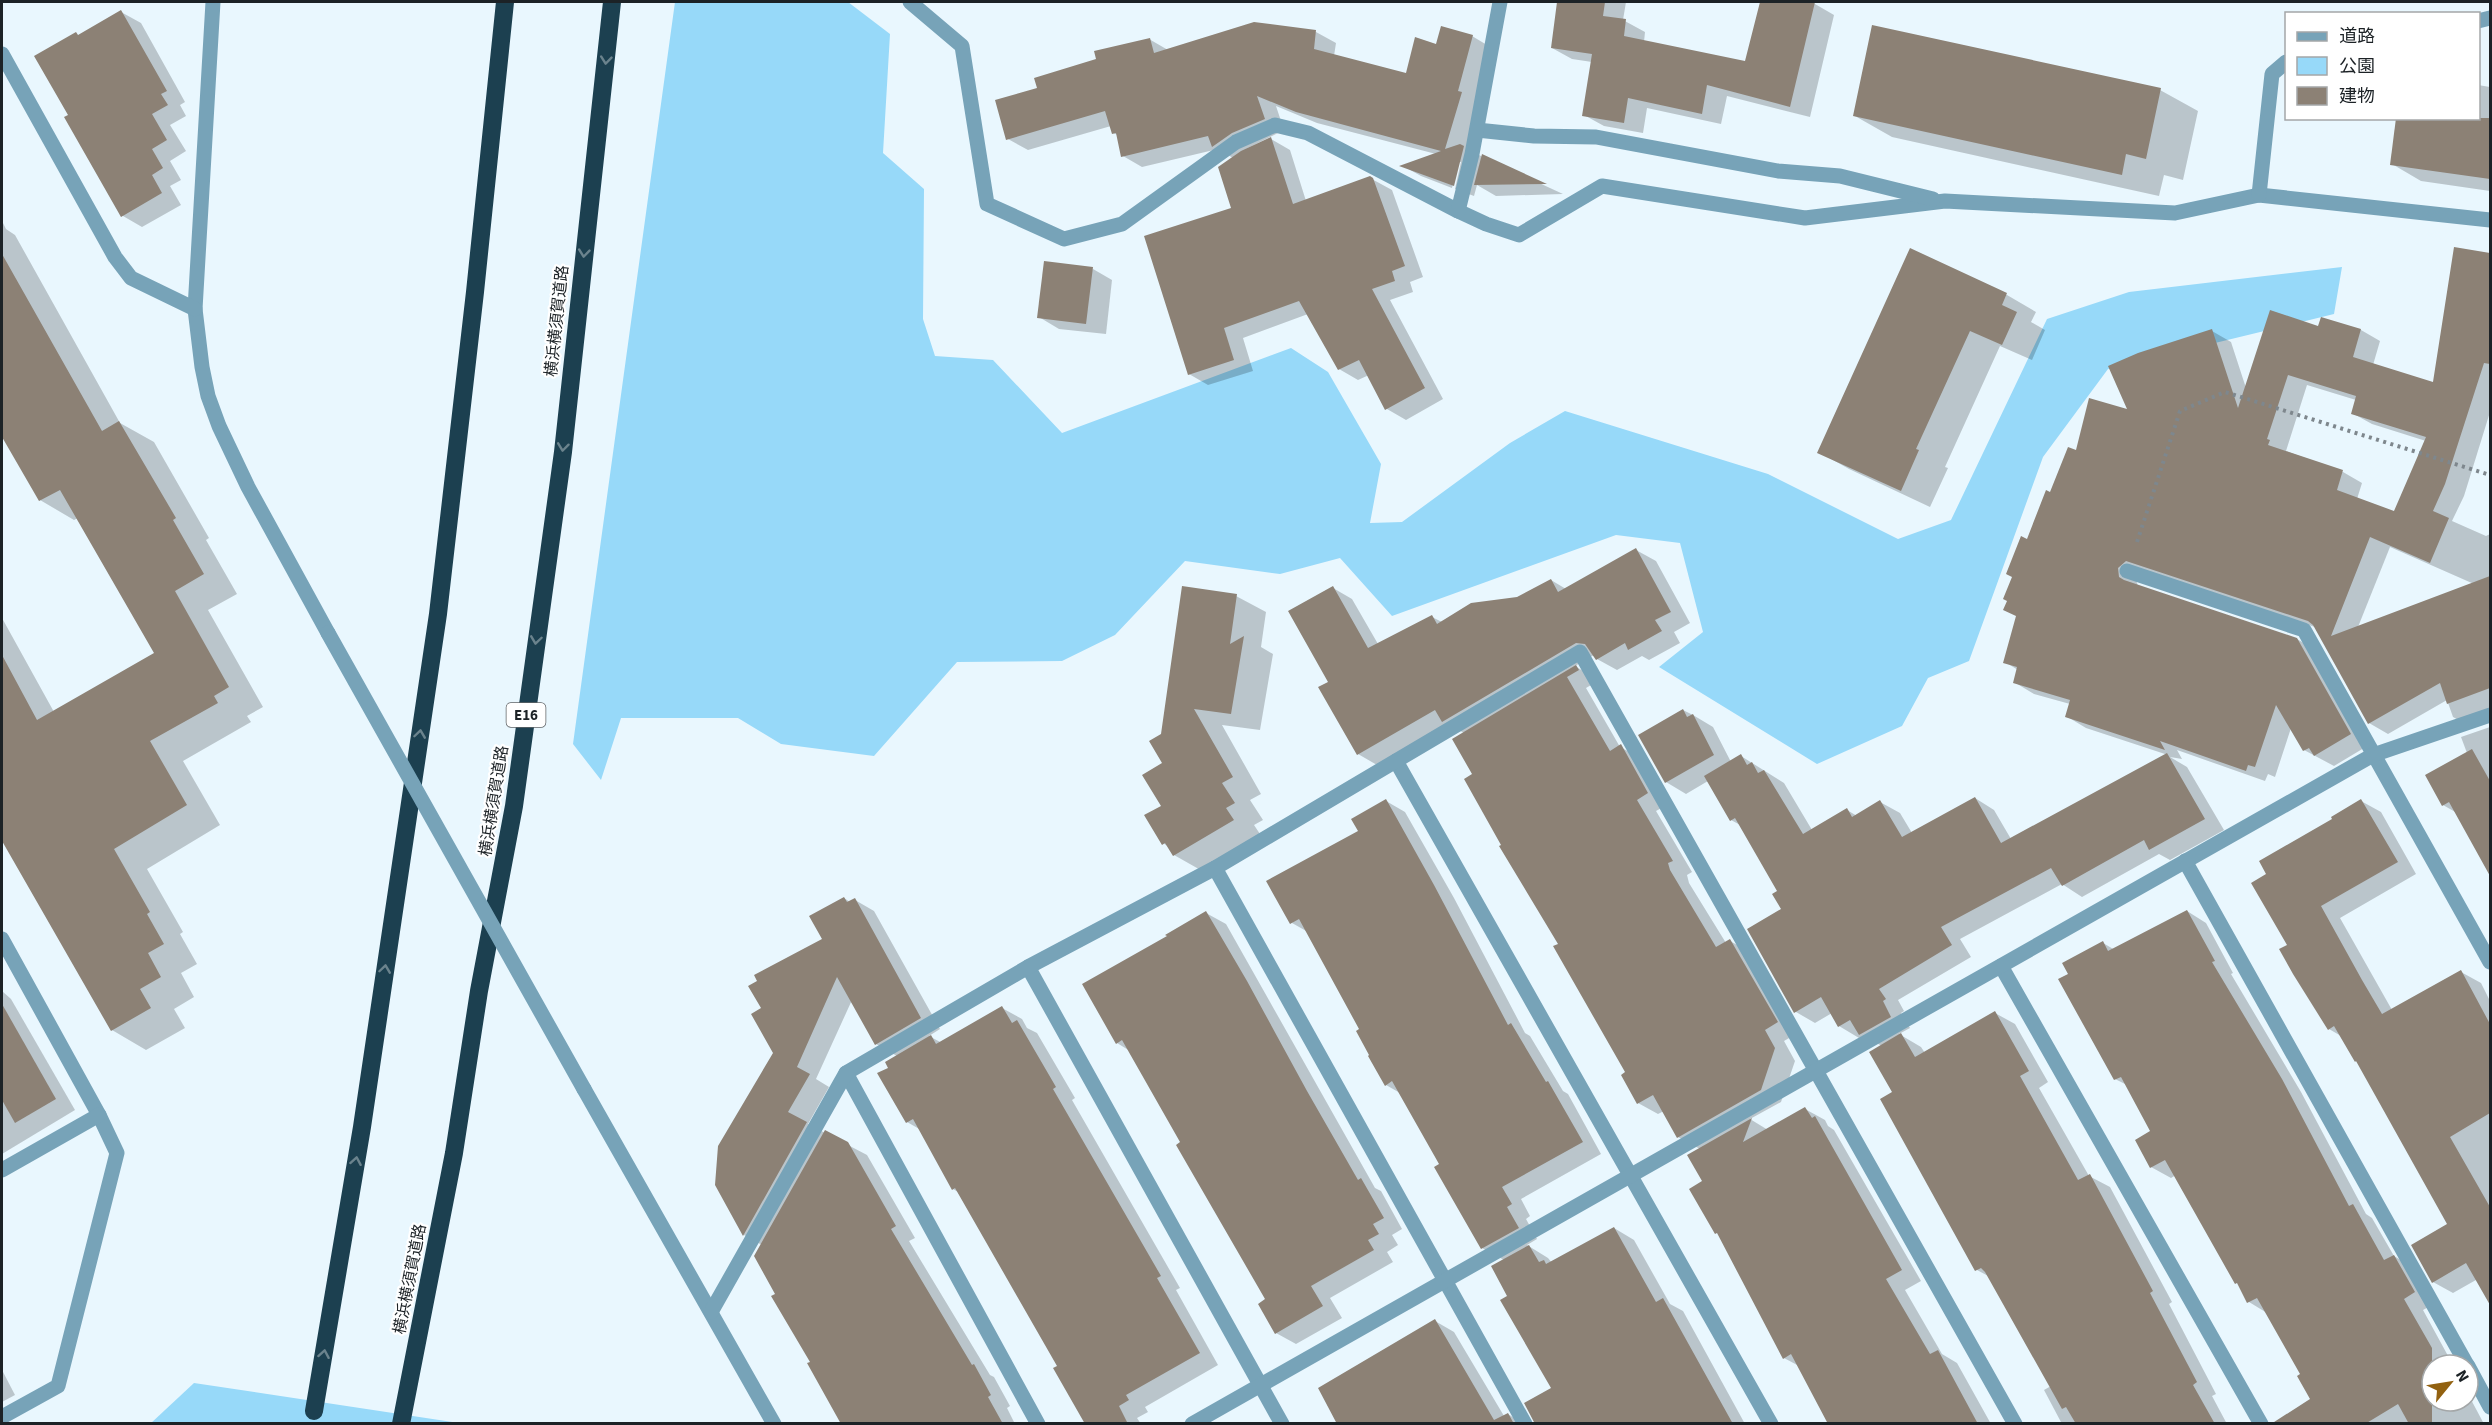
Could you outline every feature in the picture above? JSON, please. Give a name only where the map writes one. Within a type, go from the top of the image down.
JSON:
[{"type":"highway","points":[[314,1411],[362,1127],[438,614],[505,2]]},
{"type":"highway","name":"横浜横須賀道路","points":[[401,1424],[454,1153],[480,991],[514,806],[563,452],[612,2]]},
{"type":"street","points":[[213,2],[195,309],[201,367],[219,426],[248,487],[328,633],[774,1424]]},
{"type":"street","points":[[910,2],[962,46],[987,204],[1064,239],[1122,224],[1236,142],[1275,125],[1308,133],[1458,211],[1486,224],[1519,235],[1602,186],[1805,218],[1941,201],[2175,213],[2259,195],[2490,220]]},
{"type":"street","points":[[1458,211],[1500,2]]},
{"type":"street","points":[[2,54],[115,256],[131,278],[195,309]]},
{"type":"street","points":[[2259,195],[2272,74],[2285,63]]},
{"type":"street","points":[[1476,130],[1534,136],[1596,137],[1778,171],[1840,176],[1941,201]]},
{"type":"street","points":[[2127,572],[2304,630],[2490,962]]},
{"type":"street","points":[[711,1312],[846,1073],[1028,967],[1215,868],[1580,652],[2015,1424]]},
{"type":"street","points":[[1192,1424],[2373,755],[2490,715]]},
{"type":"street","points":[[1396,761],[1771,1424]]},
{"type":"street","points":[[2185,861],[2461,1353]]},
{"type":"street","points":[[1215,868],[1525,1424]]},
{"type":"street","points":[[2,939],[99,1115],[117,1153],[58,1386],[2,1417]]},
{"type":"street","points":[[2001,966],[2261,1424]]},
{"type":"street","points":[[1028,967],[1282,1424]]},
{"type":"street","points":[[846,1073],[1038,1424]]},
{"type":"street","points":[[2,1170],[99,1115]]},
{"type":"street","points":[[2480,1388],[2490,1407]]},
{"type":"path","points":[[2127,572],[2180,411],[2225,392],[2490,475]]},
{"type":"green space","points":[[675,2],[848,2],[890,34],[883,153],[924,189],[923,319],[935,356],[993,360],[1062,433],[1291,348],[1328,372],[1381,464],[1370,523],[1402,522],[1510,443],[1565,411],[1768,474],[1898,539],[1951,520],[2047,319],[2129,292],[2342,267],[2334,314],[2108,369],[2043,457],[1969,661],[1928,678],[1902,726],[1817,764],[1659,667],[1703,632],[1680,543],[1616,535],[1392,616],[1340,558],[1280,574],[1185,561],[1115,635],[1062,661],[957,662],[874,756],[781,744],[738,718],[621,718],[601,780],[573,744]]},
{"type":"green space","points":[[194,1383],[459,1423],[150,1424]]},
{"type":"building","points":[[1557,2],[1605,2],[1603,16],[1626,19],[1624,36],[1745,61],[1760,2],[1815,2],[1790,107],[1707,85],[1702,114],[1628,98],[1624,123],[1582,116],[1592,54],[1551,48]]},
{"type":"building","points":[[121,10],[167,91],[161,94],[168,105],[152,114],[167,140],[152,149],[163,168],[152,175],[162,193],[121,217],[64,117],[68,115],[34,56],[76,32],[78,35]]},
{"type":"building","points":[[1254,22],[1316,30],[1314,49],[1406,73],[1415,37],[1436,44],[1441,26],[1473,35],[1458,91],[1462,92],[1445,149],[1460,144],[1464,146],[1454,186],[1399,166],[1441,151],[1296,112],[1257,96],[1265,119],[1232,133],[1212,147],[1208,136],[1121,157],[1116,133],[1112,134],[1105,111],[1006,140],[995,100],[1037,88],[1034,78],[1096,59],[1094,51],[1150,38],[1154,53]]},
{"type":"building","points":[[1872,25],[2161,88],[2146,159],[2126,154],[2122,175],[1853,116]]},
{"type":"building","points":[[2490,118],[2490,179],[2390,165],[2396,120]]},
{"type":"building","points":[[1271,137],[1293,204],[1370,176],[1373,178],[1405,266],[1392,271],[1395,281],[1372,289],[1425,388],[1385,410],[1359,360],[1338,370],[1299,301],[1224,328],[1234,360],[1188,375],[1144,236],[1231,208],[1218,167],[1241,151]]},
{"type":"building","points":[[1482,154],[1547,184],[1474,185]]},
{"type":"building","points":[[2454,247],[2490,253],[2490,364],[2484,363],[2445,484],[2433,511],[2449,518],[2430,563],[2370,537],[2331,636],[2490,576],[2490,688],[2447,704],[2440,683],[2368,724],[2313,625],[2308,621],[2126,561],[2118,568],[2119,577],[2124,580],[2297,638],[2351,734],[2314,756],[2309,748],[2303,751],[2276,705],[2255,767],[2248,765],[2246,771],[2160,741],[2165,750],[2065,717],[2070,700],[2013,683],[2017,667],[2003,663],[2016,616],[2003,610],[2007,601],[2003,599],[2012,577],[2006,574],[2021,536],[2027,539],[2046,490],[2050,492],[2068,447],[2076,450],[2089,398],[2127,409],[2108,366],[2138,353],[2212,329],[2238,408],[2270,310],[2318,326],[2321,317],[2361,329],[2353,357],[2433,382]],"holes":[[[2288,375],[2356,396],[2351,414],[2426,437],[2394,511],[2337,490],[2343,470],[2268,445],[2270,440],[2267,439]]]},
{"type":"building","points":[[1910,248],[2007,293],[2002,305],[2017,312],[2002,345],[1970,331],[1916,449],[1919,450],[1901,491],[1817,453]]},
{"type":"building","points":[[2,254],[102,431],[119,421],[176,518],[173,520],[204,574],[175,591],[229,687],[214,696],[218,703],[150,741],[187,805],[114,849],[150,912],[147,914],[164,944],[148,953],[161,977],[140,989],[151,1008],[111,1031],[2,841],[2,655],[37,720],[154,653],[60,490],[39,501],[2,437]]},
{"type":"building","points":[[1044,261],[1093,267],[1086,324],[1037,318]]},
{"type":"building","points":[[1636,548],[1671,612],[1655,620],[1662,631],[1628,650],[1625,643],[1596,660],[1585,644],[1576,643],[1442,722],[1435,710],[1357,755],[1318,687],[1328,682],[1288,611],[1333,586],[1368,648],[1432,615],[1437,624],[1471,603],[1517,597],[1551,579],[1558,592]]},
{"type":"building","points":[[1182,586],[1237,594],[1230,644],[1244,636],[1231,714],[1194,709],[1233,777],[1222,783],[1235,803],[1226,808],[1234,820],[1173,856],[1165,843],[1162,845],[1144,815],[1161,806],[1142,775],[1162,763],[1149,741],[1161,734]]},
{"type":"building","points":[[1576,665],[1579,670],[1567,677],[1610,751],[1621,744],[1648,793],[1637,800],[1673,861],[1668,863],[1670,870],[1716,947],[1730,939],[1778,1022],[1765,1030],[1775,1048],[1761,1090],[1677,1138],[1653,1095],[1637,1104],[1621,1075],[1625,1072],[1553,946],[1558,944],[1499,846],[1501,845],[1464,779],[1472,774],[1452,739]]},
{"type":"building","points":[[1683,709],[1687,717],[1693,714],[1714,755],[1665,783],[1638,735]]},
{"type":"building","points":[[2472,749],[2490,781],[2490,876],[2449,802],[2442,806],[2425,775]]},
{"type":"building","points":[[2167,753],[2205,819],[2149,850],[2144,840],[2062,886],[2051,868],[1941,927],[1952,945],[1879,989],[1886,999],[1883,1001],[1891,1017],[1859,1035],[1850,1020],[1838,1027],[1821,997],[1794,1013],[1747,929],[1781,909],[1772,894],[1777,891],[1735,818],[1730,821],[1704,776],[1741,754],[1747,765],[1752,762],[1758,773],[1764,770],[1803,834],[1847,808],[1852,817],[1880,800],[1902,837],[1975,797],[2001,843]]},
{"type":"building","points":[[1386,799],[1508,1025],[1511,1023],[1583,1142],[1502,1187],[1512,1204],[1507,1207],[1519,1228],[1481,1249],[1434,1167],[1439,1164],[1392,1081],[1385,1086],[1368,1056],[1356,1031],[1359,1029],[1299,919],[1290,924],[1266,881],[1358,831],[1351,819]]},
{"type":"building","points":[[2361,799],[2398,862],[2321,906],[2362,980],[2382,1014],[2461,970],[2490,1024],[2490,1113],[2450,1137],[2490,1207],[2490,1305],[2466,1263],[2432,1283],[2411,1245],[2447,1224],[2356,1061],[2334,1026],[2328,1030],[2293,974],[2279,949],[2287,945],[2251,883],[2266,874],[2259,861],[2332,819],[2331,817]]},
{"type":"building","points":[[844,897],[847,902],[855,898],[921,1018],[875,1045],[837,977],[797,1067],[810,1074],[788,1112],[807,1122],[743,1236],[715,1185],[718,1146],[773,1053],[751,1014],[761,1008],[748,986],[757,981],[754,975],[822,939],[809,916]]},
{"type":"building","points":[[2187,910],[2215,961],[2212,962],[2282,1079],[2349,1206],[2353,1204],[2384,1260],[2394,1255],[2415,1292],[2404,1299],[2432,1348],[2432,1353],[2420,1353],[2420,1413],[2432,1413],[2432,1424],[2409,1424],[2398,1404],[2365,1424],[2271,1424],[2310,1399],[2297,1376],[2300,1374],[2257,1298],[2247,1303],[2237,1283],[2235,1284],[2165,1160],[2150,1168],[2135,1140],[2150,1131],[2121,1077],[2114,1080],[2058,979],[2068,974],[2062,963],[2103,941],[2108,951]]},
{"type":"building","points":[[1206,911],[1358,1180],[1361,1178],[1384,1218],[1373,1224],[1379,1234],[1368,1240],[1374,1250],[1311,1286],[1323,1306],[1275,1334],[1258,1304],[1265,1299],[1176,1145],[1180,1142],[1122,1040],[1116,1044],[1082,984]]},
{"type":"building","points":[[2,1004],[56,1099],[15,1123],[2,1100]]},
{"type":"building","points":[[1002,1006],[1012,1023],[1017,1020],[1056,1087],[1053,1089],[1161,1276],[1157,1278],[1200,1353],[1126,1395],[1129,1400],[1119,1406],[1128,1424],[1085,1424],[1053,1368],[1057,1366],[955,1188],[952,1190],[913,1119],[906,1123],[877,1073],[888,1068],[885,1062],[931,1035],[936,1044]]},
{"type":"building","points":[[1995,1011],[2029,1071],[2020,1076],[2078,1180],[2090,1174],[2153,1291],[2150,1293],[2197,1382],[2193,1385],[2215,1424],[2076,1424],[2066,1407],[2062,1409],[1985,1272],[1981,1268],[1975,1271],[1880,1099],[1892,1092],[1869,1052],[1901,1033],[1915,1057]]},
{"type":"building","points":[[1805,1107],[1812,1118],[1815,1116],[1902,1270],[1886,1279],[1930,1354],[1938,1350],[1978,1424],[1828,1424],[1791,1354],[1783,1359],[1717,1233],[1715,1234],[1689,1189],[1702,1181],[1687,1155],[1752,1118],[1743,1142]]},
{"type":"building","points":[[825,1130],[848,1142],[896,1226],[891,1229],[972,1365],[974,1364],[991,1395],[988,1397],[1003,1424],[841,1424],[807,1363],[810,1362],[771,1296],[775,1294],[754,1256]]},
{"type":"building","points":[[1614,1227],[1656,1302],[1663,1298],[1733,1424],[1535,1424],[1524,1403],[1551,1388],[1500,1300],[1507,1296],[1491,1266],[1529,1245],[1539,1262],[1544,1260],[1546,1264]]},
{"type":"building","points":[[1435,1319],[1494,1420],[1508,1413],[1514,1424],[1337,1424],[1318,1388]]}]
